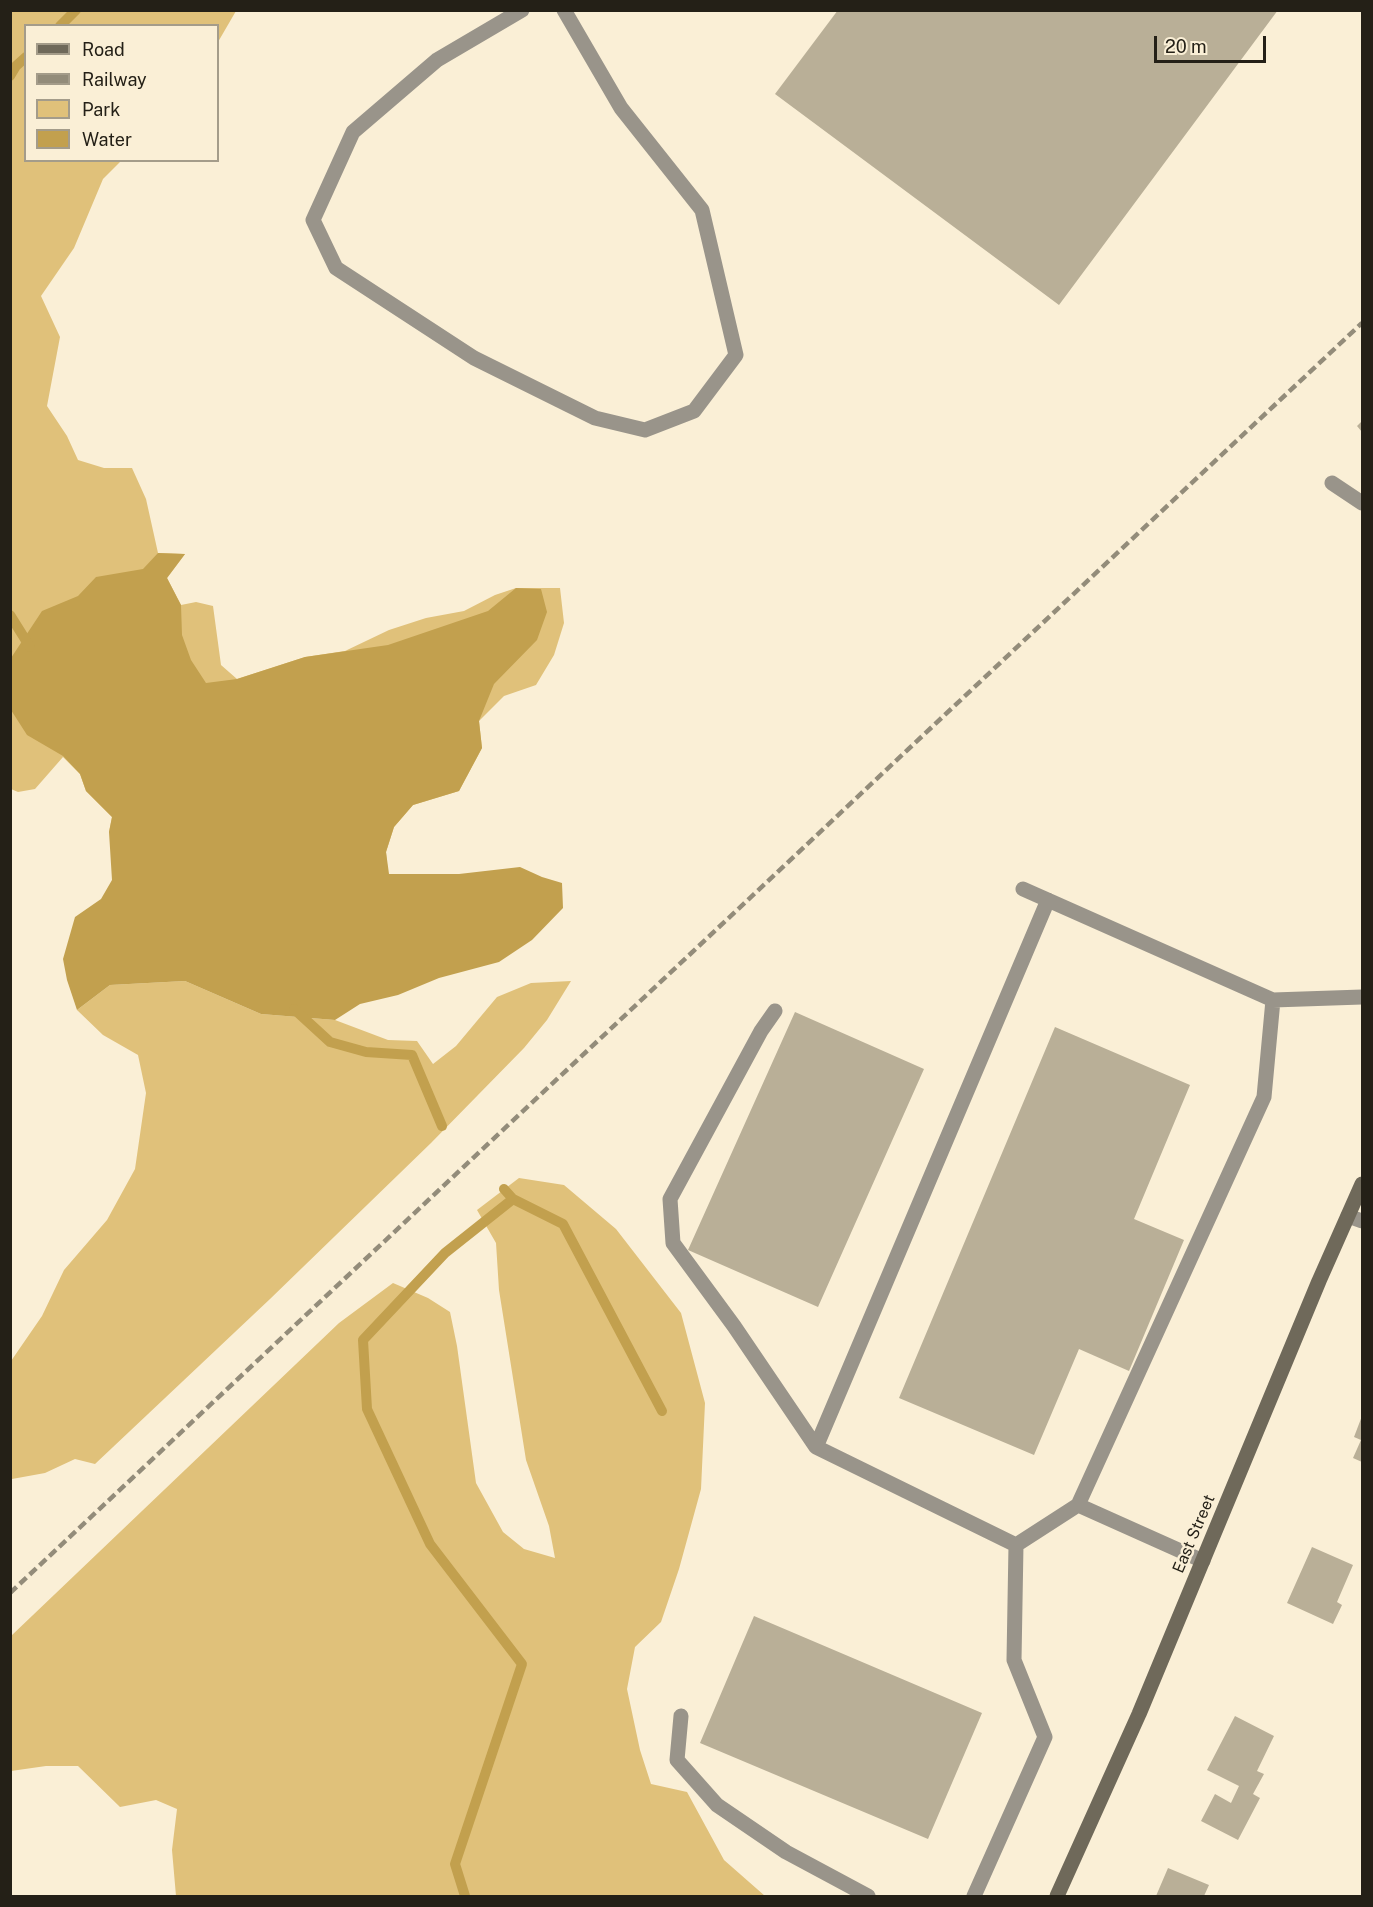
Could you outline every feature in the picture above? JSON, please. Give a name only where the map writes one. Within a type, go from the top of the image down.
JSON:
[{"type":"main road","name":"East Street","points":[[1057,1896],[1355,1218],[1362,1184]]},
{"type":"lane","points":[[522,10],[437,60],[353,132],[313,220],[336,268],[474,358],[595,418],[645,430],[694,411],[736,355],[702,210],[621,108],[564,10]]},
{"type":"lane","points":[[1332,483],[1362,503]]},
{"type":"lane","points":[[1023,889],[1274,1000],[1362,997]]},
{"type":"lane","points":[[816,1447],[1048,900]]},
{"type":"lane","points":[[1016,1545],[1078,1505],[1264,1097],[1274,1000]]},
{"type":"lane","points":[[775,1011],[761,1031],[670,1199],[673,1243],[734,1326],[816,1447],[1016,1545]]},
{"type":"lane","points":[[1078,1505],[1203,1561]]},
{"type":"lane","points":[[974,1896],[1045,1737],[1014,1660],[1016,1545]]},
{"type":"lane","points":[[681,1716],[677,1760],[717,1805],[786,1852],[868,1896]]},
{"type":"green space","points":[[11,11],[236,11],[219,40],[219,24],[24,24],[24,162],[120,162],[103,179],[74,248],[41,296],[60,337],[47,406],[67,436],[78,460],[104,468],[132,468],[146,499],[158,553],[185,554],[167,578],[181,605],[196,602],[213,606],[221,665],[237,679],[305,657],[345,651],[389,630],[426,618],[464,611],[495,595],[516,588],[560,588],[564,623],[554,655],[536,685],[504,696],[479,721],[482,748],[459,791],[413,805],[394,827],[386,852],[388,874],[109,832],[112,817],[86,791],[80,774],[63,757],[35,789],[18,792],[11,789]]},
{"type":"green space","points":[[185,981],[261,1014],[335,1020],[388,1040],[417,1041],[433,1064],[456,1046],[497,997],[531,983],[571,981],[547,1020],[524,1048],[431,1143],[95,1464],[75,1459],[45,1473],[12,1479],[11,1361],[42,1316],[64,1270],[107,1220],[135,1169],[146,1093],[138,1055],[103,1035],[77,1010],[110,985]]},
{"type":"green space","points":[[519,1178],[564,1185],[616,1229],[681,1313],[705,1403],[701,1489],[679,1569],[661,1622],[635,1647],[627,1689],[640,1750],[651,1784],[687,1792],[724,1860],[765,1896],[176,1896],[172,1850],[177,1809],[156,1800],[120,1807],[78,1766],[46,1766],[11,1771],[11,1636],[339,1323],[393,1283],[428,1298],[450,1312],[457,1346],[476,1483],[503,1532],[524,1549],[555,1558],[549,1526],[526,1460],[499,1290],[496,1243],[477,1210]]},
{"type":"water","points":[[158,553],[185,554],[167,578],[181,605],[182,635],[191,660],[206,683],[237,679],[305,657],[388,645],[488,611],[516,588],[541,589],[547,612],[537,640],[494,684],[479,721],[482,748],[459,791],[413,805],[394,827],[386,852],[389,874],[459,874],[520,867],[562,883],[563,908],[532,940],[499,962],[439,978],[398,995],[360,1004],[335,1020],[261,1014],[185,981],[110,985],[77,1010],[63,959],[75,917],[101,899],[112,880],[109,832],[112,817],[86,791],[80,774],[63,756],[27,735],[11,710],[11,658],[42,611],[78,596],[96,577],[143,569]]},
{"type":"building","points":[[838,10],[1278,10],[1059,305],[775,94]]},
{"type":"building","points":[[1362,421],[1362,432],[1357,426]]},
{"type":"building","points":[[795,1012],[924,1069],[818,1307],[688,1250]]},
{"type":"building","points":[[1055,1027],[1190,1085],[1134,1219],[1184,1240],[1129,1371],[1079,1349],[1034,1455],[899,1398]]},
{"type":"building","points":[[1362,1416],[1362,1462],[1353,1458],[1361,1440],[1354,1437]]},
{"type":"building","points":[[1312,1547],[1353,1565],[1337,1602],[1342,1605],[1333,1624],[1287,1603]]},
{"type":"building","points":[[754,1616],[982,1713],[928,1839],[700,1743]]},
{"type":"building","points":[[1235,1716],[1274,1736],[1257,1771],[1264,1774],[1253,1794],[1260,1798],[1238,1840],[1201,1821],[1215,1794],[1231,1803],[1239,1786],[1207,1770]]},
{"type":"building","points":[[1168,1868],[1209,1885],[1204,1896],[1156,1896]]},
{"type":"waterway","points":[[62,24],[76,10]]},
{"type":"waterway","points":[[10,76],[24,59]]},
{"type":"waterway","points":[[10,615],[30,647]]},
{"type":"waterway","points":[[294,1009],[330,1042],[366,1052],[412,1055],[442,1126]]},
{"type":"waterway","points":[[504,1189],[513,1199],[563,1224],[662,1411]]},
{"type":"waterway","points":[[465,1896],[455,1864],[522,1664],[430,1544],[367,1409],[363,1340],[445,1253],[513,1199]]},
{"type":"railway","points":[[10,1593],[1362,323]]}]
